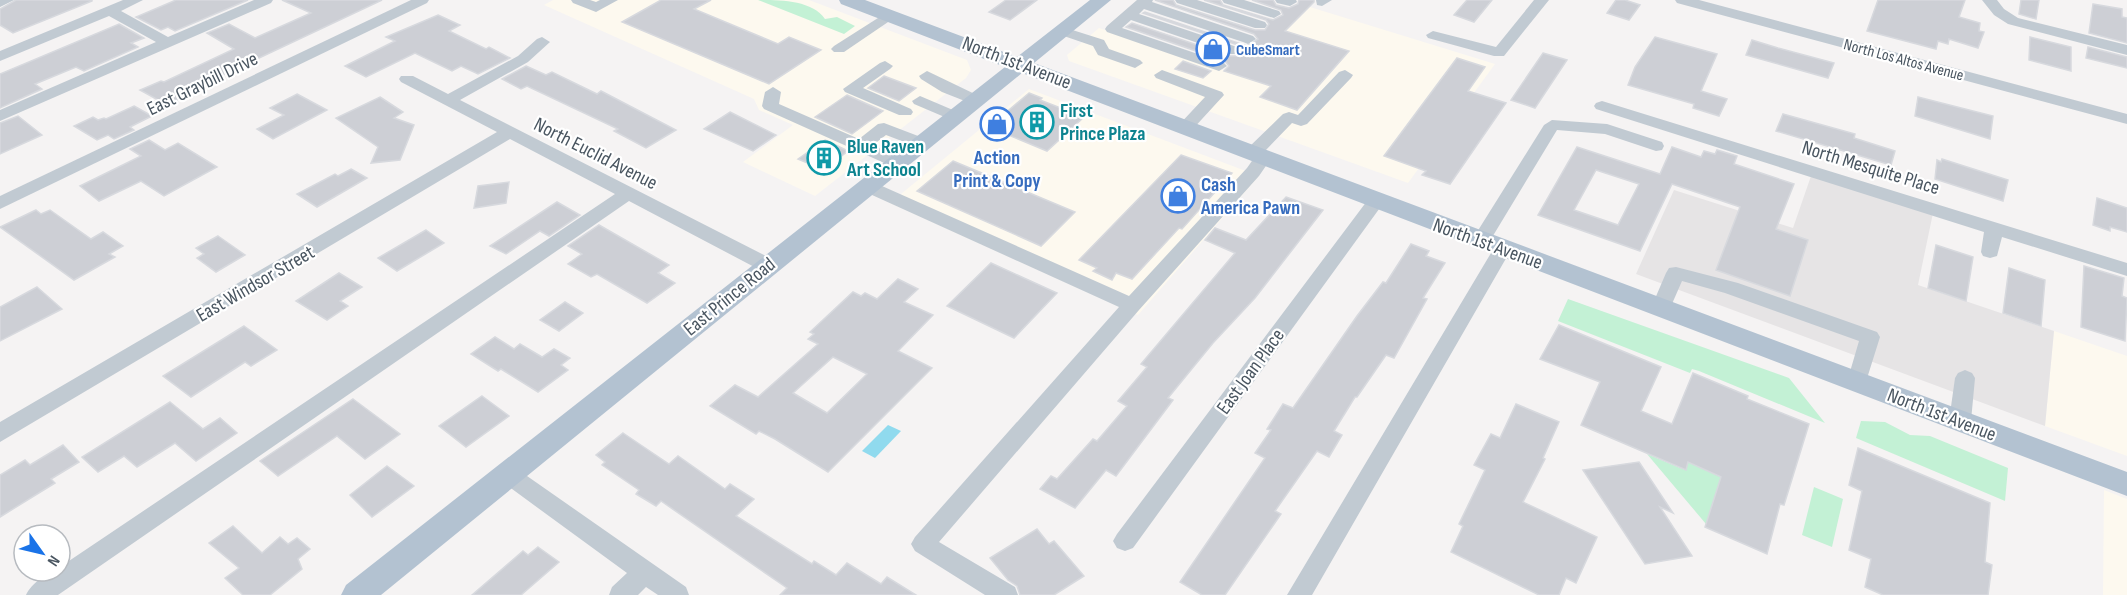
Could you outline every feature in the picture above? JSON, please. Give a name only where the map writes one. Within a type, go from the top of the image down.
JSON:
[{"type":"main road","name":"North 1st Avenue","points":[[849,0],[1021,63],[1376,201],[2127,484]]},
{"type":"main road","name":"East Prince Road","points":[[357,595],[509,475],[767,265],[1102,0]]},
{"type":"street","points":[[0,3],[7,0]]},
{"type":"street","points":[[0,56],[136,0]]},
{"type":"street","points":[[0,116],[266,0]]},
{"type":"street","name":"East Graybill Drive","points":[[0,203],[422,0]]},
{"type":"street","points":[[578,0],[596,8],[611,0]]},
{"type":"street","points":[[1182,0],[1260,25]]},
{"type":"street","points":[[1229,0],[1274,14]]},
{"type":"street","points":[[1433,35],[1499,53],[1542,0]]},
{"type":"street","name":"North Los Altos Avenue","points":[[1682,0],[2127,119]]},
{"type":"street","points":[[1989,0],[1999,12],[2013,21],[2127,50]]},
{"type":"street","points":[[1219,66],[1113,29],[1144,2],[1248,39]]},
{"type":"street","points":[[110,11],[168,43]]},
{"type":"street","points":[[839,49],[889,15]]},
{"type":"street","points":[[1129,15],[1235,51]]},
{"type":"street","points":[[1063,31],[1099,43],[1103,52],[1135,63]]},
{"type":"street","points":[[448,100],[523,59],[542,42]]},
{"type":"street","points":[[885,66],[851,89],[906,112]]},
{"type":"street","points":[[1162,75],[1216,95],[1185,127]]},
{"type":"street","points":[[1006,595],[923,544],[1132,305],[1253,172],[1258,155],[1289,117],[1301,121],[1345,75]]},
{"type":"street","points":[[927,76],[948,89],[975,100]]},
{"type":"street","name":"North Euclid Avenue","points":[[407,79],[767,265]]},
{"type":"street","points":[[773,92],[771,106],[897,162]]},
{"type":"street","points":[[920,101],[954,116]]},
{"type":"street","name":"North Mesquite Place","points":[[1602,106],[2127,270]]},
{"type":"street","points":[[1299,595],[1492,244],[1552,125],[1607,129],[1656,146]]},
{"type":"street","points":[[861,146],[884,128],[920,143]]},
{"type":"street","name":"East Windsor Street","points":[[0,433],[510,132]]},
{"type":"street","points":[[867,186],[1132,305]]},
{"type":"street","points":[[38,595],[629,194]]},
{"type":"street","name":"East Joan Place","points":[[1125,541],[1376,201]]},
{"type":"street","points":[[1990,252],[1994,229]]},
{"type":"street","points":[[1661,308],[1676,273],[1731,288],[1870,337],[1857,382]]},
{"type":"street","points":[[1960,422],[1965,378]]},
{"type":"street","points":[[509,475],[677,595]]},
{"type":"street","points":[[621,595],[645,572]]},
{"type":"shaded area","points":[[553,0],[809,0],[967,60],[971,70],[966,78],[815,196],[743,162],[793,125],[759,110],[754,99],[544,5]]},
{"type":"shaded area","points":[[1310,7],[1495,64],[1408,183],[1069,61],[1067,55],[1099,28],[1240,76]]},
{"type":"shaded area","points":[[1029,89],[1259,176],[1138,315],[890,203]]},
{"type":"shaded area","points":[[1811,176],[1933,213],[1918,285],[2054,331],[2045,426],[1636,274],[1674,190],[1793,228]]},
{"type":"shaded area","points":[[2054,331],[2127,356],[2127,456],[2045,426]]},
{"type":"shaded area","points":[[2104,490],[2127,499],[2127,595],[2103,595]]},
{"type":"green space","points":[[758,0],[795,2],[812,8],[825,19],[837,17],[855,26],[844,34]]},
{"type":"green space","points":[[1568,299],[1789,378],[1825,423],[1699,371],[1692,369],[1690,373],[1558,321]]},
{"type":"green space","points":[[1861,421],[1885,422],[1910,435],[1930,436],[2008,468],[2005,501],[1856,438]]},
{"type":"green space","points":[[1698,434],[1714,474],[1722,477],[1706,524],[1647,454],[1685,470]]},
{"type":"green space","points":[[1814,487],[1843,499],[1832,547],[1802,535]]},
{"type":"water","points":[[888,425],[901,431],[875,458],[862,451]]},
{"type":"building","points":[[16,0],[92,1],[13,33],[0,25],[0,9]]},
{"type":"building","points":[[176,0],[248,0],[175,31],[168,27],[161,30],[136,17]]},
{"type":"building","points":[[282,0],[382,0],[185,93],[188,95],[167,105],[140,90],[161,81],[164,82],[234,49],[207,33],[229,24],[255,38],[311,13]]},
{"type":"building","points":[[661,0],[711,0],[694,9],[778,44],[789,37],[821,50],[769,84],[622,22]]},
{"type":"building","points":[[1006,0],[1037,0],[1010,20],[989,12]]},
{"type":"building","points":[[1155,0],[1173,0],[1176,5],[1255,30],[1265,30],[1269,24],[1266,20],[1204,0],[1220,0],[1223,5],[1273,20],[1283,15],[1281,10],[1252,0],[1273,0],[1276,5],[1289,8],[1298,4],[1299,0],[1314,0],[1285,31],[1349,51],[1297,110],[1260,97],[1271,86],[1224,71],[1229,66],[1225,61],[1126,27],[1132,23],[1230,56],[1240,56],[1245,51],[1241,46],[1143,13],[1247,46],[1258,39],[1254,34]]},
{"type":"building","points":[[1467,0],[1492,0],[1474,22],[1454,15]]},
{"type":"building","points":[[1616,0],[1625,0],[1640,5],[1629,20],[1607,13]]},
{"type":"building","points":[[1878,0],[1965,0],[1959,17],[1980,23],[1979,31],[1984,32],[1978,48],[1949,39],[1948,44],[1938,41],[1936,49],[1867,31]]},
{"type":"building","points":[[2021,0],[2039,0],[2036,19],[2019,14]]},
{"type":"building","points":[[2093,4],[2122,9],[2122,17],[2127,18],[2127,43],[2089,33]]},
{"type":"building","points":[[438,15],[460,25],[449,31],[510,58],[478,74],[461,66],[452,71],[415,53],[366,77],[345,66],[395,41],[386,37]]},
{"type":"building","points":[[119,24],[144,38],[131,43],[138,47],[84,71],[76,67],[35,84],[42,89],[0,108],[0,74]]},
{"type":"building","points":[[1655,37],[1717,54],[1701,91],[1727,99],[1719,116],[1693,108],[1694,104],[1628,85],[1635,67]]},
{"type":"building","points":[[2030,37],[2071,47],[2071,71],[2029,60]]},
{"type":"building","points":[[1752,40],[1834,63],[1828,78],[1746,55]]},
{"type":"building","points":[[2088,47],[2127,57],[2127,68],[2086,58]]},
{"type":"building","points":[[1543,53],[1567,60],[1535,108],[1511,100]]},
{"type":"building","points":[[1457,58],[1485,67],[1468,91],[1506,103],[1450,184],[1422,175],[1426,171],[1384,156]]},
{"type":"building","points":[[1183,61],[1211,71],[1203,78],[1175,69]]},
{"type":"building","points":[[526,66],[546,75],[552,72],[597,94],[601,91],[676,130],[646,148],[614,131],[618,129],[527,86],[521,89],[502,79]]},
{"type":"building","points":[[884,76],[916,88],[899,101],[868,88]]},
{"type":"building","name":"First Prince Plaza","points":[[1029,93],[1042,98],[1040,100],[1084,117],[1047,151],[989,127]]},
{"type":"building","points":[[297,94],[327,110],[273,139],[257,129],[284,115],[270,108]]},
{"type":"building","points":[[847,95],[883,111],[852,134],[815,117]]},
{"type":"building","points":[[380,97],[403,112],[394,118],[414,125],[400,160],[371,163],[378,147],[336,118]]},
{"type":"building","points":[[1918,97],[1993,116],[1990,139],[1915,116]]},
{"type":"building","points":[[134,106],[152,116],[130,127],[134,130],[114,139],[108,135],[97,140],[74,126],[93,117],[98,120],[106,119]]},
{"type":"building","points":[[730,112],[776,135],[753,151],[704,129]]},
{"type":"building","points":[[1783,114],[1855,134],[1854,138],[1895,151],[1891,165],[1776,131]]},
{"type":"building","points":[[18,116],[42,135],[0,154],[0,123]]},
{"type":"building","points":[[149,140],[165,150],[178,143],[217,167],[164,196],[141,181],[99,201],[80,186],[141,156],[130,149]]},
{"type":"building","name":"Blue Raven Art School","points":[[825,140],[848,151],[829,166],[824,164],[819,168],[798,159]]},
{"type":"building","points":[[1577,147],[1660,174],[1672,147],[1701,157],[1704,151],[1715,154],[1717,150],[1737,156],[1734,164],[1794,184],[1776,229],[1808,240],[1790,296],[1716,270],[1740,207],[1672,184],[1640,251],[1538,215]],"holes":[[[1596,170],[1639,184],[1618,225],[1574,210]]]},
{"type":"building","points":[[1181,155],[1232,173],[1182,229],[1179,228],[1132,279],[1116,273],[1112,280],[1093,271],[1097,268],[1079,260]]},
{"type":"building","points":[[1942,159],[2008,180],[2003,201],[1935,179],[1937,160],[1941,162]]},
{"type":"building","points":[[953,161],[1075,212],[1041,246],[917,191]]},
{"type":"building","points":[[351,169],[367,178],[317,207],[297,194],[335,174],[338,176]]},
{"type":"building","points":[[509,182],[506,203],[474,208],[478,186]]},
{"type":"building","points":[[1286,197],[1323,210],[1255,298],[1213,343],[1168,398],[1173,400],[1116,476],[1106,470],[1075,508],[1040,489],[1051,476],[1057,479],[1093,439],[1097,441],[1127,406],[1118,401],[1147,367],[1141,364],[1235,253],[1205,240],[1215,228],[1246,240]]},
{"type":"building","points":[[2097,198],[2127,208],[2127,232],[2110,227],[2110,231],[2093,225]]},
{"type":"building","points":[[557,202],[580,215],[549,236],[540,231],[506,254],[490,246]]},
{"type":"building","points":[[36,210],[41,214],[50,210],[91,239],[103,232],[123,246],[109,254],[115,257],[74,280],[0,227]]},
{"type":"building","points":[[599,225],[669,265],[658,273],[675,283],[647,303],[597,274],[591,277],[568,264],[582,254],[568,246]]},
{"type":"building","points":[[426,230],[444,243],[397,271],[378,258]]},
{"type":"building","points":[[218,236],[245,255],[216,272],[197,258],[204,254],[196,248]]},
{"type":"building","points":[[1411,244],[1429,251],[1426,256],[1445,263],[1423,298],[1427,299],[1394,358],[1386,355],[1355,397],[1334,431],[1342,435],[1329,457],[1317,451],[1275,511],[1281,514],[1225,595],[1202,595],[1180,582],[1265,458],[1255,453],[1271,430],[1267,429],[1283,404],[1293,408],[1357,316],[1383,282],[1386,283]]},
{"type":"building","points":[[1936,245],[1973,257],[1966,301],[1928,288]]},
{"type":"building","points":[[991,263],[1057,293],[1014,338],[947,306]]},
{"type":"building","points":[[2084,266],[2124,278],[2122,296],[2127,298],[2125,341],[2081,327]]},
{"type":"building","points":[[2009,268],[2045,280],[2041,326],[2003,313]]},
{"type":"building","points":[[339,273],[362,287],[340,301],[348,306],[327,320],[296,301]]},
{"type":"building","points":[[898,279],[918,289],[904,302],[933,315],[898,351],[932,368],[828,472],[775,439],[759,431],[756,434],[710,406],[735,385],[758,397],[818,344],[808,339],[814,334],[810,332],[853,292],[861,296],[865,293],[877,299]],"holes":[[[833,357],[867,374],[827,413],[793,393]]]},
{"type":"building","points":[[37,287],[62,309],[0,341],[0,307]]},
{"type":"building","points":[[565,302],[583,313],[559,331],[540,320]]},
{"type":"building","points":[[1559,325],[1661,367],[1641,411],[1672,424],[1693,373],[1748,396],[1747,399],[1809,424],[1784,505],[1780,504],[1767,554],[1705,527],[1721,477],[1688,462],[1686,470],[1581,425],[1600,382],[1540,359]]},
{"type":"building","points":[[244,326],[277,350],[251,366],[245,362],[191,397],[163,376]]},
{"type":"building","points":[[495,337],[514,349],[520,344],[542,357],[554,349],[570,358],[561,365],[568,370],[538,392],[471,354]]},
{"type":"building","points":[[482,396],[509,416],[466,447],[439,426]]},
{"type":"building","points":[[353,399],[400,434],[365,459],[337,436],[278,476],[260,461]]},
{"type":"building","points":[[170,402],[203,429],[220,418],[237,433],[196,461],[175,443],[137,467],[124,456],[98,472],[82,457]]},
{"type":"building","points":[[1516,404],[1559,422],[1543,458],[1545,459],[1523,502],[1597,537],[1576,583],[1566,578],[1559,595],[1539,595],[1451,552],[1463,526],[1459,524],[1485,470],[1474,465],[1491,434],[1500,438]]},
{"type":"building","points":[[623,433],[669,464],[678,456],[725,489],[730,484],[754,499],[736,516],[812,564],[814,561],[836,575],[847,563],[881,584],[887,577],[916,595],[780,595],[787,588],[661,501],[656,506],[636,494],[639,490],[602,465],[605,462],[596,455]]},
{"type":"building","points":[[63,445],[79,462],[51,479],[55,483],[0,517],[0,475],[25,460],[30,465]]},
{"type":"building","points":[[1858,448],[1990,503],[1985,562],[1992,565],[1988,595],[1883,595],[1865,587],[1871,559],[1849,550],[1862,491],[1849,485]]},
{"type":"building","points":[[1639,462],[1673,513],[1660,507],[1692,556],[1645,564],[1583,470]]},
{"type":"building","points":[[387,466],[414,486],[372,517],[350,495]]},
{"type":"building","points":[[233,526],[262,553],[280,537],[288,544],[297,538],[310,549],[298,559],[302,569],[270,595],[243,595],[225,578],[239,568],[209,543]]},
{"type":"building","points":[[1037,529],[1049,544],[1054,541],[1084,576],[1054,595],[1020,595],[1017,586],[1008,580],[990,558]]},
{"type":"building","points":[[538,547],[559,562],[521,595],[472,595],[523,551],[528,555]]},
{"type":"place","name":"CubeSmart","points":[[1213,49]]},
{"type":"place","name":"First Prince Plaza","points":[[1037,122]]},
{"type":"place","name":"Action Print & Copy","points":[[997,124]]},
{"type":"place","name":"Blue Raven Art School","points":[[824,158]]},
{"type":"place","name":"Cash America Pawn","points":[[1178,196]]}]
